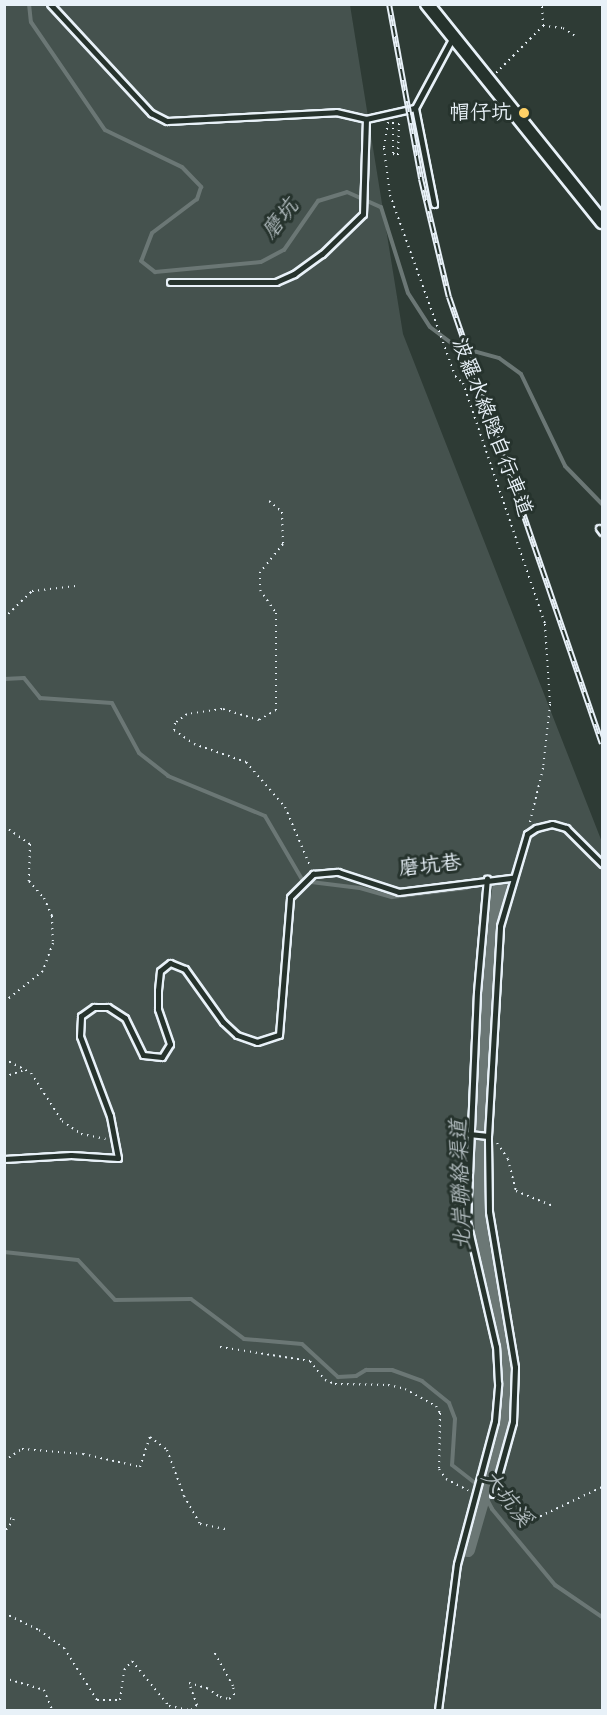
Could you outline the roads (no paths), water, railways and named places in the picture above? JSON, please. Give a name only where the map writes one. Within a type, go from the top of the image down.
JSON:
[{"type":"street","points":[[428,4],[603,222]]},
{"type":"lane","points":[[50,4],[151,114],[167,121],[336,112],[366,119],[415,108]]},
{"type":"lane","points":[[434,204],[415,108],[453,37]]},
{"type":"lane","points":[[170,282],[276,282],[294,274],[322,254],[363,214],[366,187],[366,119]]},
{"type":"lane","points":[[493,1494],[513,1422],[515,1367],[489,1212],[488,1136],[500,926],[512,878],[527,834],[544,825],[560,825],[603,864]]},
{"type":"lane","name":"磨坑巷","points":[[4,1159],[59,1155],[118,1158],[110,1116],[80,1036],[81,1016],[94,1007],[108,1007],[125,1018],[143,1055],[162,1057],[170,1044],[158,1009],[158,990],[160,971],[170,963],[185,969],[223,1022],[237,1035],[257,1042],[279,1035],[290,897],[313,875],[338,872],[399,892],[487,878],[512,878]]},
{"type":"lane","points":[[438,1710],[457,1564],[495,1421],[498,1383],[496,1347],[466,1221],[469,1134],[487,878]]},
{"type":"lane","points":[[469,1134],[488,1136]]},
{"type":"waterway","name":"磨坑","points":[[29,4],[31,22],[105,130],[182,167],[201,187],[197,199],[152,233],[141,261],[155,272],[261,262],[284,250],[318,201],[347,192],[381,207],[408,293],[430,327],[455,346],[499,358],[521,374],[565,466],[602,504]]},
{"type":"waterway","points":[[4,679],[24,678],[40,698],[112,703],[139,753],[168,776],[265,816],[303,881],[360,888],[392,897],[466,888]]},
{"type":"waterway","name":"北岸聯絡渠道","points":[[468,1550],[505,1422],[508,1364],[482,1242],[480,1123],[491,944],[500,884]]},
{"type":"waterway","name":"大坑溪","points":[[4,1252],[78,1260],[115,1300],[191,1299],[244,1339],[302,1344],[338,1377],[356,1376],[366,1370],[392,1370],[422,1381],[449,1403],[455,1419],[452,1465],[481,1488],[492,1509],[555,1585],[602,1617]]},
{"type":"railway","points":[[389,4],[421,179],[449,297],[602,743]]},
{"type":"place","name":"帽仔坑","points":[[524,113]]}]
